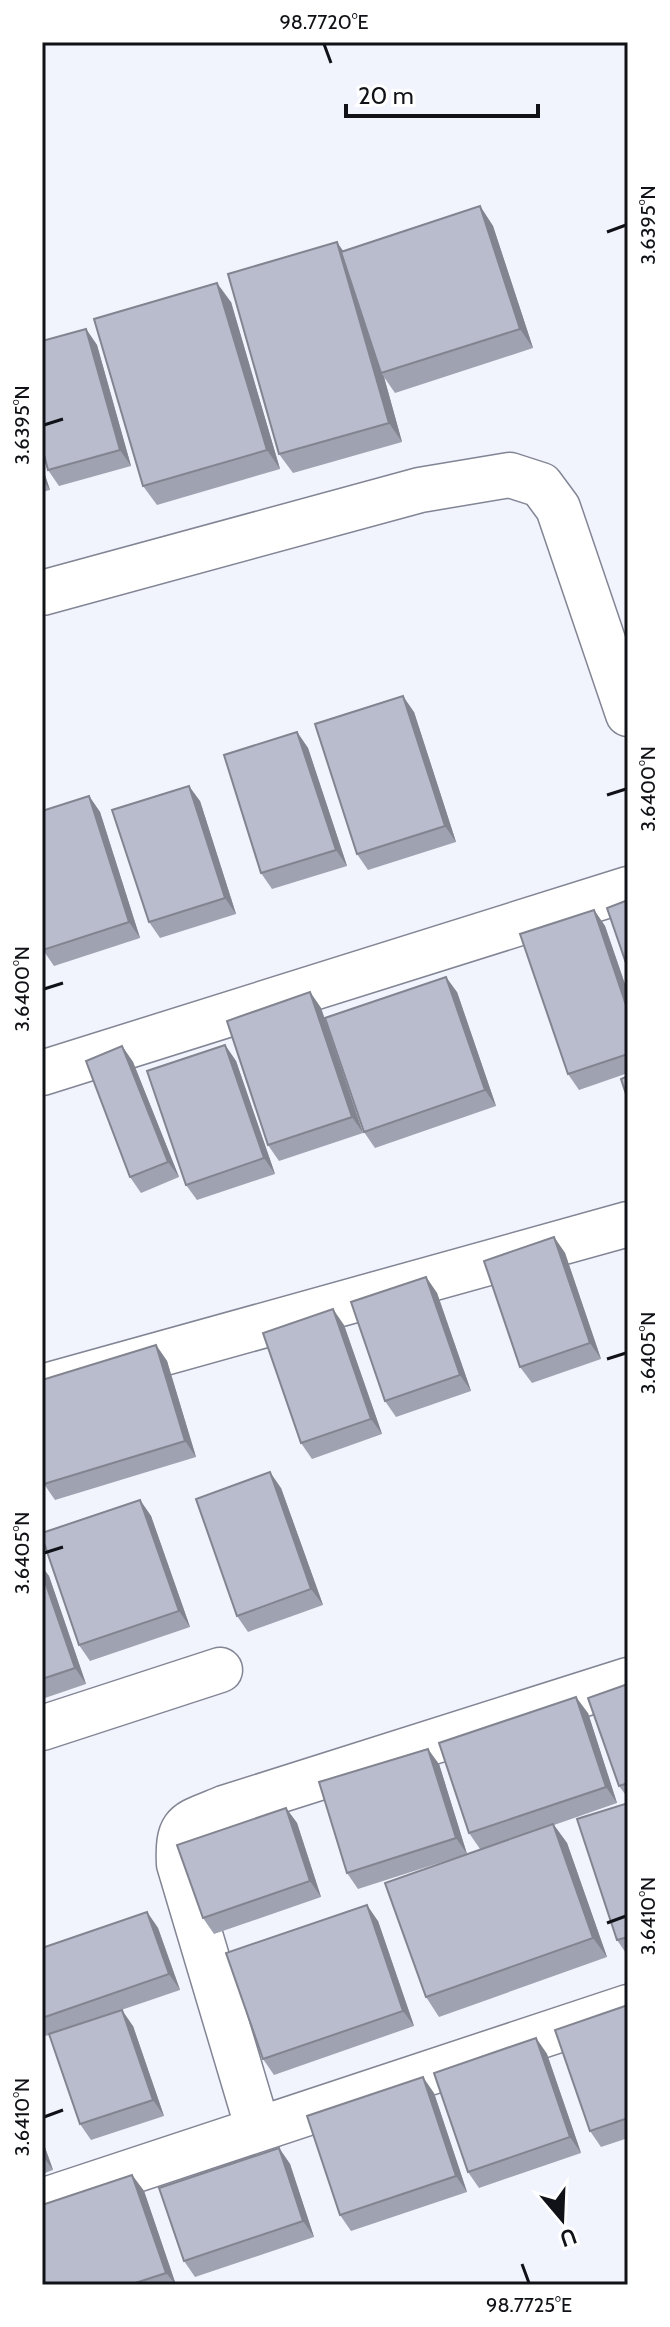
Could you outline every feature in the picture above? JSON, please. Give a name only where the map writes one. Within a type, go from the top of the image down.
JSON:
[{"type":"street","points":[[42,593],[420,490],[510,475],[541,485],[558,508],[628,714]]},
{"type":"street","points":[[42,1073],[628,889]]},
{"type":"street","points":[[42,1387],[628,1224]]},
{"type":"street","points":[[42,1728],[220,1670]]},
{"type":"street","points":[[258,2129],[179,1864],[179,1845],[185,1825],[224,1808],[628,1680]]},
{"type":"street","points":[[42,2201],[628,2007]]},
{"type":"building","points":[[480,206],[520,329],[381,373],[341,252]]},
{"type":"building","points":[[337,242],[389,423],[279,454],[228,274]]},
{"type":"building","points":[[217,283],[267,450],[143,486],[94,319]]},
{"type":"building","points":[[86,329],[120,450],[48,470],[42,447],[42,341]]},
{"type":"building","points":[[403,696],[445,826],[357,854],[315,724]]},
{"type":"building","points":[[297,732],[336,850],[261,873],[224,755]]},
{"type":"building","points":[[189,786],[225,898],[149,922],[112,810]]},
{"type":"building","points":[[89,796],[129,922],[43,950],[42,811]]},
{"type":"building","points":[[628,900],[628,969],[607,908]]},
{"type":"building","points":[[594,910],[628,1011],[628,1054],[568,1074],[520,934]]},
{"type":"building","points":[[446,977],[485,1090],[364,1132],[325,1018]]},
{"type":"building","points":[[310,992],[352,1117],[268,1145],[227,1021]]},
{"type":"building","points":[[225,1045],[264,1158],[186,1185],[147,1071]]},
{"type":"building","points":[[122,1046],[168,1162],[130,1177],[86,1061]]},
{"type":"building","points":[[628,1076],[628,1100],[621,1079]]},
{"type":"building","points":[[554,1237],[590,1343],[520,1367],[484,1261]]},
{"type":"building","points":[[426,1277],[460,1375],[385,1401],[351,1302]]},
{"type":"building","points":[[333,1309],[371,1419],[301,1443],[263,1333]]},
{"type":"building","points":[[156,1345],[185,1441],[44,1484],[42,1380]]},
{"type":"building","points":[[270,1472],[311,1589],[237,1616],[196,1499]]},
{"type":"building","points":[[140,1500],[179,1611],[79,1645],[42,1533]]},
{"type":"building","points":[[42,1573],[75,1668],[42,1679]]},
{"type":"building","points":[[628,1684],[628,1783],[619,1786],[588,1698]]},
{"type":"building","points":[[576,1697],[606,1787],[469,1833],[439,1743]]},
{"type":"building","points":[[428,1749],[456,1838],[347,1873],[319,1782]]},
{"type":"building","points":[[628,1803],[628,1937],[617,1940],[577,1819]]},
{"type":"building","points":[[286,1808],[310,1881],[203,1918],[177,1845]]},
{"type":"building","points":[[553,1824],[593,1938],[426,1997],[385,1883]]},
{"type":"building","points":[[367,1905],[403,2011],[263,2059],[226,1953]]},
{"type":"building","points":[[147,1912],[169,1974],[42,2018],[42,1948]]},
{"type":"building","points":[[628,2005],[628,2118],[590,2131],[555,2030]]},
{"type":"building","points":[[122,2010],[153,2100],[80,2124],[49,2034]]},
{"type":"building","points":[[536,2038],[570,2137],[468,2172],[434,2073]]},
{"type":"building","points":[[423,2077],[456,2176],[340,2215],[307,2116]]},
{"type":"building","points":[[279,2148],[303,2221],[184,2261],[159,2188]]},
{"type":"building","points":[[132,2175],[166,2273],[129,2285],[42,2285],[42,2205]]}]
